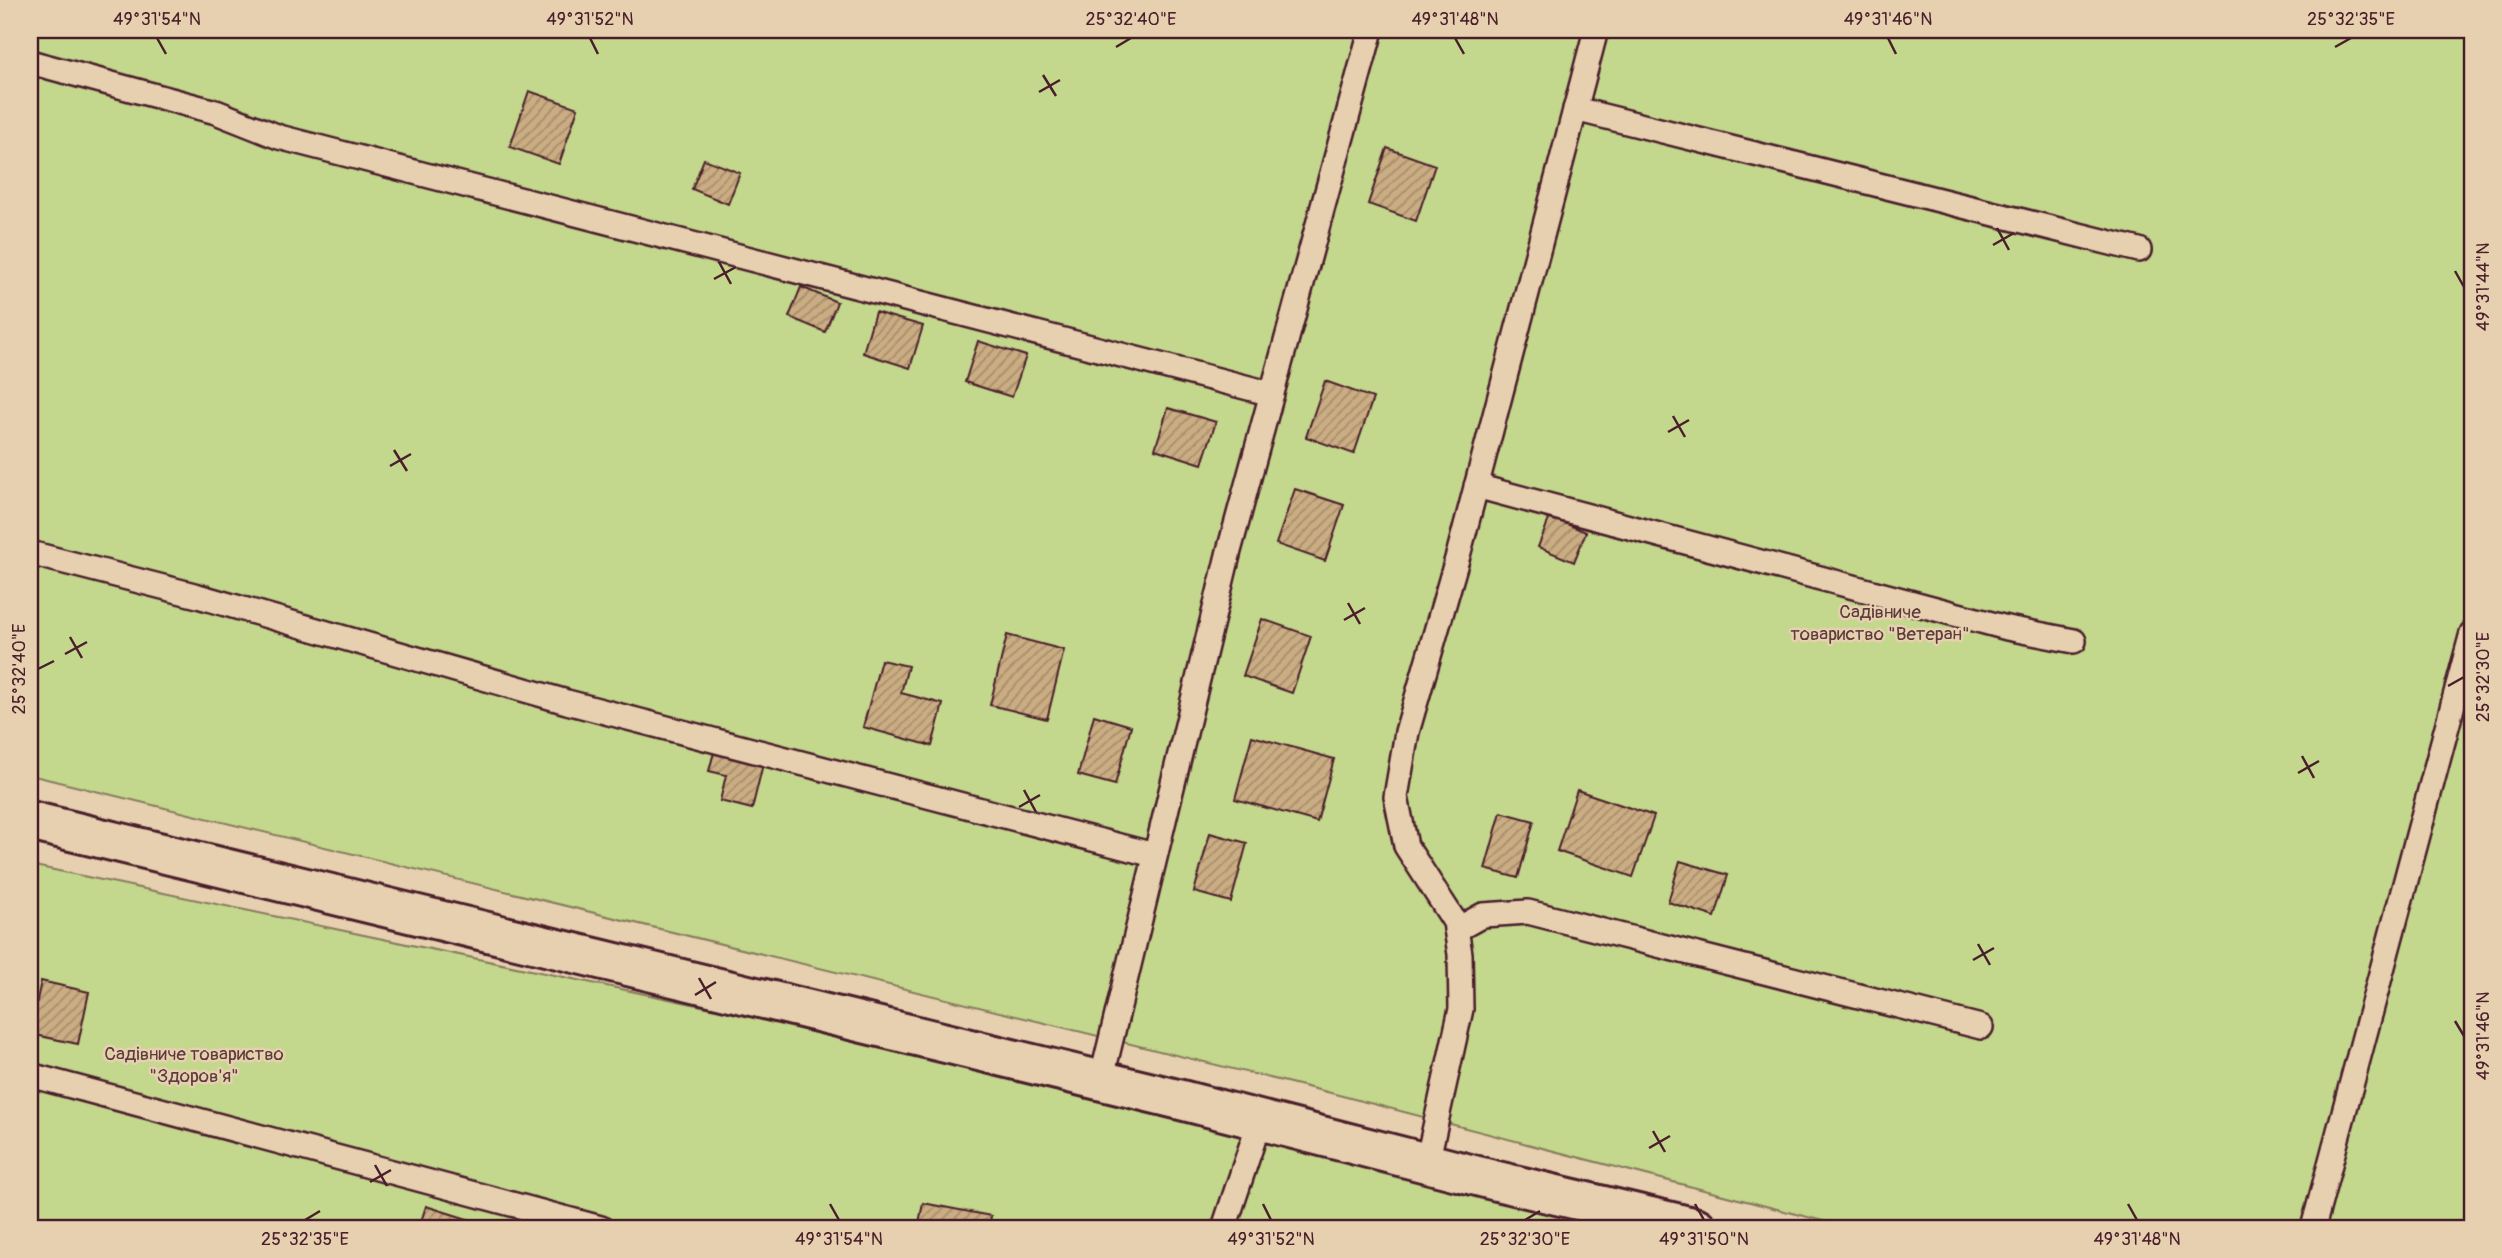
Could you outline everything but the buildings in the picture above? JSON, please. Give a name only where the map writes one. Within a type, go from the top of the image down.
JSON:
[{"type":"street","points":[[30,821],[1697,1228]]},
{"type":"lane","points":[[1101,1081],[1229,551],[1371,30]]},
{"type":"lane","points":[[1427,1163],[1461,1009],[1460,954],[1455,922],[1406,846],[1396,797],[1407,732],[1476,486],[1596,30]]},
{"type":"lane","points":[[30,62],[216,112],[279,137],[1272,394]]},
{"type":"lane","points":[[1575,108],[2139,250]]},
{"type":"lane","points":[[1476,486],[2007,628],[2074,641]]},
{"type":"lane","points":[[30,553],[198,596],[567,702],[1154,855]]},
{"type":"lane","points":[[2312,1228],[2472,633]]},
{"type":"lane","points":[[1456,930],[1483,915],[1528,912],[1981,1027]]},
{"type":"lane","points":[[30,1075],[601,1228]]},
{"type":"lane","points":[[1224,1228],[1260,1121]]},
{"type":"green space","name":"Садівниче товариство \"Ветеран\"","points":[[30,30],[2472,30],[2472,1228],[1850,1228],[1327,1092],[30,775]]},
{"type":"green space","name":"Садівниче товариство \"Здоров'я\"","points":[[30,865],[1374,1147],[1683,1228],[30,1228]]}]
